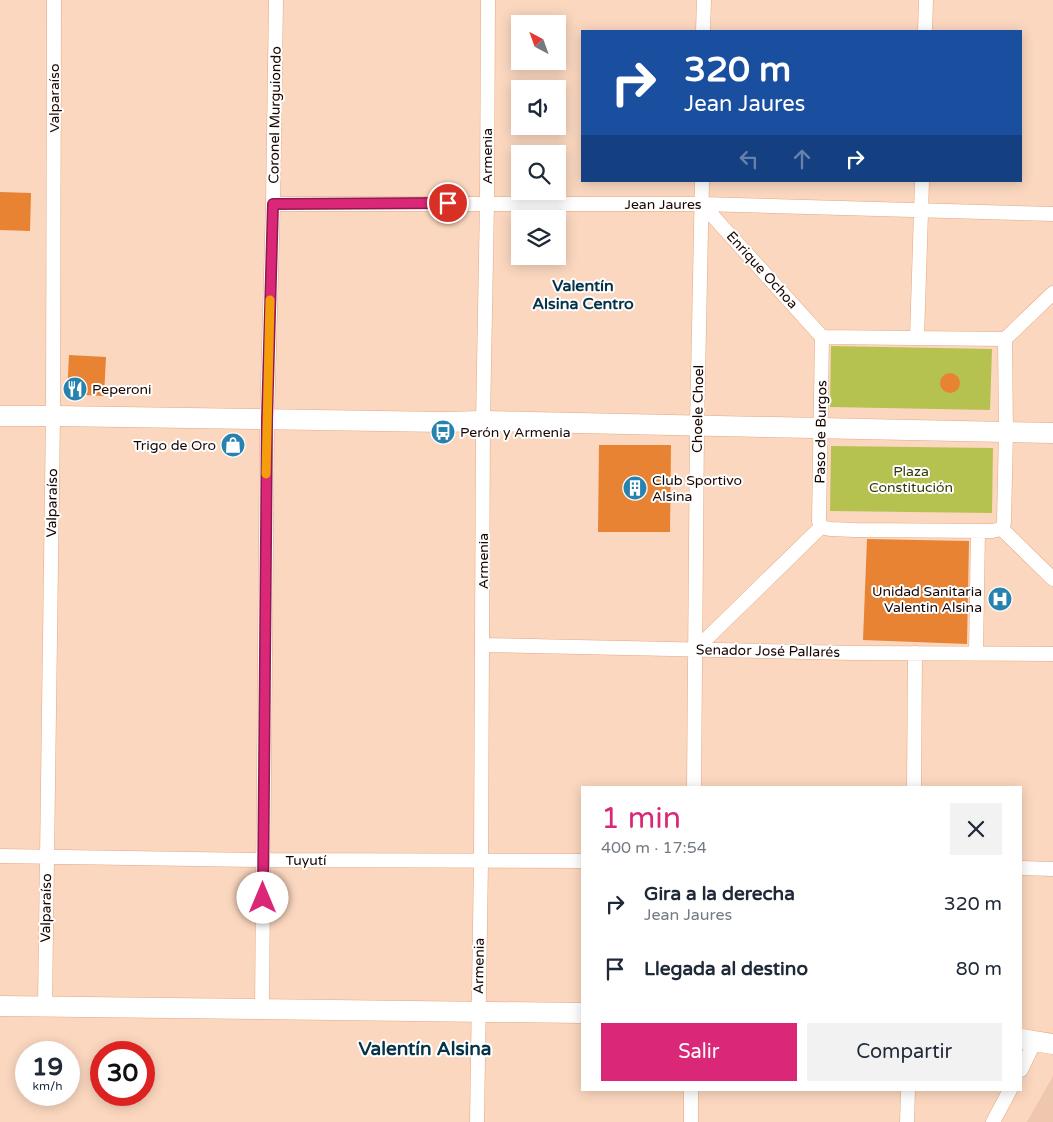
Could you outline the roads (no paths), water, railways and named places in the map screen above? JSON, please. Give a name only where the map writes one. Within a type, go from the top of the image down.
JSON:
[{"type":"street","name":"Valparaíso","points":[[45,1006],[53,416],[54,0]]},
{"type":"street","name":"Coronel Murguiondo","points":[[262,1010],[267,420],[276,0]]},
{"type":"street","name":"Armenia","points":[[477,1122],[488,0]]},
{"type":"street","points":[[703,30],[704,0]]},
{"type":"street","points":[[926,0],[926,30]]},
{"type":"street","name":"Choele Choel","points":[[694,786],[697,426],[702,182]]},
{"type":"street","points":[[917,338],[922,182]]},
{"type":"street","name":"Jean Jaures","points":[[273,204],[702,204],[1053,214]]},
{"type":"street","name":"Enrique Ochoa","points":[[702,204],[822,337]]},
{"type":"street","points":[[822,337],[1005,339],[1053,294]]},
{"type":"street","name":"Paso de Burgos","points":[[821,526],[819,521],[822,337]]},
{"type":"street","points":[[1002,529],[1004,522],[1006,432],[1005,339]]},
{"type":"street","points":[[0,416],[483,421],[1053,432]]},
{"type":"street","points":[[695,650],[821,526],[838,530],[992,531],[1002,529]]},
{"type":"street","points":[[1002,529],[1053,580]]},
{"type":"street","points":[[976,653],[978,531]]},
{"type":"street","name":"Senador José Pallarés","points":[[483,645],[695,650],[1053,654]]},
{"type":"street","points":[[914,786],[915,653]]},
{"type":"street","name":"Tuyutí","points":[[0,856],[264,860],[581,861]]},
{"type":"street","points":[[1022,868],[1053,869]]},
{"type":"street","points":[[0,1006],[581,1014]]},
{"type":"street","points":[[1022,1068],[1037,1042]]},
{"type":"street","points":[[691,1122],[692,1091]]},
{"type":"street","points":[[907,1122],[908,1091]]},
{"type":"street","points":[[993,1122],[1009,1091]]},
{"type":"place","name":"Peperoni","points":[[75,389]]},
{"type":"place","name":"Perón y Armenia","points":[[443,432]]},
{"type":"place","name":"Trigo de Oro","points":[[233,445]]},
{"type":"place","name":"Club Sportivo Alsina","points":[[635,488]]},
{"type":"place","name":"Unidad Sanitaria Valentin Alsina","points":[[1000,599]]},
{"type":"district","name":"Valentín Alsina Centro","points":[[583,295]]},
{"type":"district","name":"Valentín Alsina","points":[[425,1049]]},
{"type":"park label","name":"Plaza Constitución","points":[[911,480]]}]
